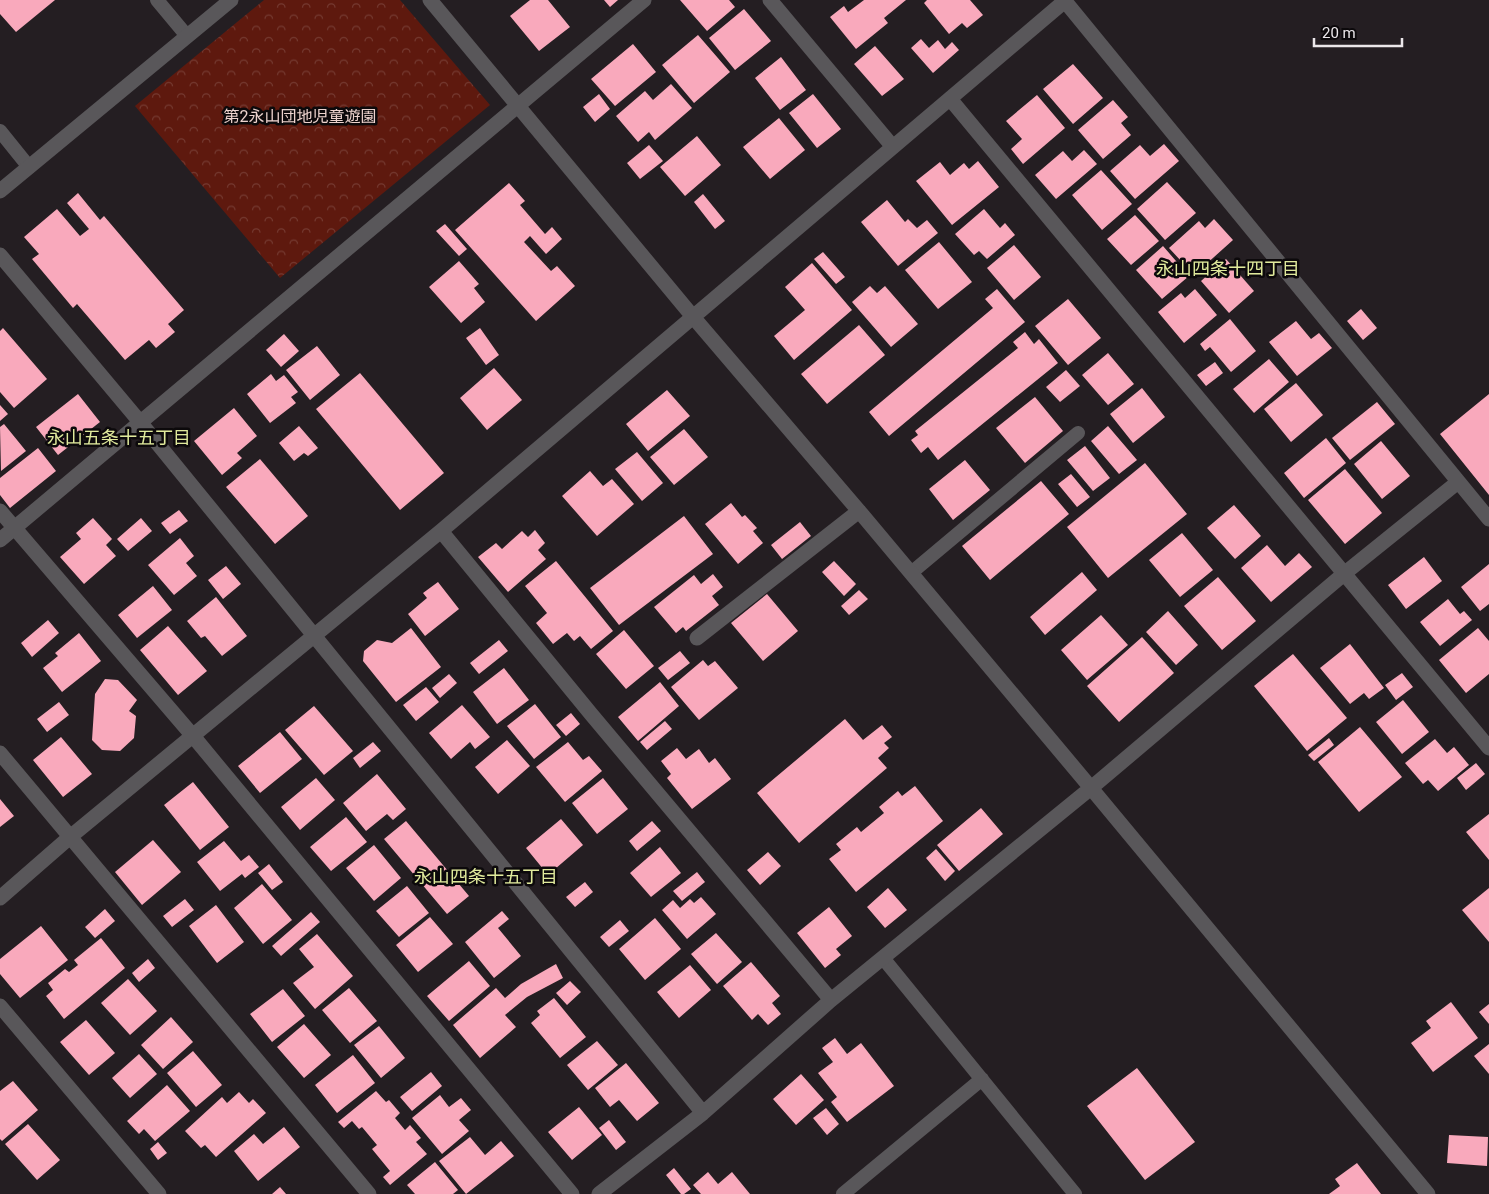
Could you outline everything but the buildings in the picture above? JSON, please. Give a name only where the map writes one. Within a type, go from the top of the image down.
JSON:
[{"type":"street","points":[[0,191],[231,0]]},
{"type":"street","points":[[430,0],[694,318],[859,511],[1091,788],[1428,1194]]},
{"type":"street","points":[[0,540],[644,0]]},
{"type":"street","points":[[770,0],[894,148]]},
{"type":"street","points":[[0,898],[70,837],[315,636],[694,318],[1065,0],[1489,519]]},
{"type":"street","points":[[950,100],[1489,748]]},
{"type":"street","points":[[0,255],[140,422],[703,1113]]},
{"type":"street","points":[[599,1194],[703,1113],[831,1000],[1091,788],[1345,573],[1458,482]]},
{"type":"street","points":[[0,511],[193,736],[572,1194]]},
{"type":"street","points":[[697,638],[859,511]]},
{"type":"street","points":[[441,531],[591,714],[831,1000]]},
{"type":"street","points":[[0,753],[368,1194]]},
{"type":"street","points":[[0,1006],[159,1194]]},
{"type":"lane","points":[[157,0],[187,36]]},
{"type":"lane","points":[[0,131],[29,166]]},
{"type":"lane","points":[[911,573],[1078,432]]},
{"type":"lane","points":[[883,958],[1075,1194]]},
{"type":"lane","points":[[843,1194],[982,1079]]},
{"type":"green space","name":"第2永山団地児童遊園","points":[[264,0],[400,0],[490,105],[280,278],[135,106]]},
{"type":"district","name":"永山四条十四丁目","points":[[1228,269]]},
{"type":"district","name":"永山五条十五丁目","points":[[119,438]]},
{"type":"district","name":"永山四条十五丁目","points":[[486,877]]}]
